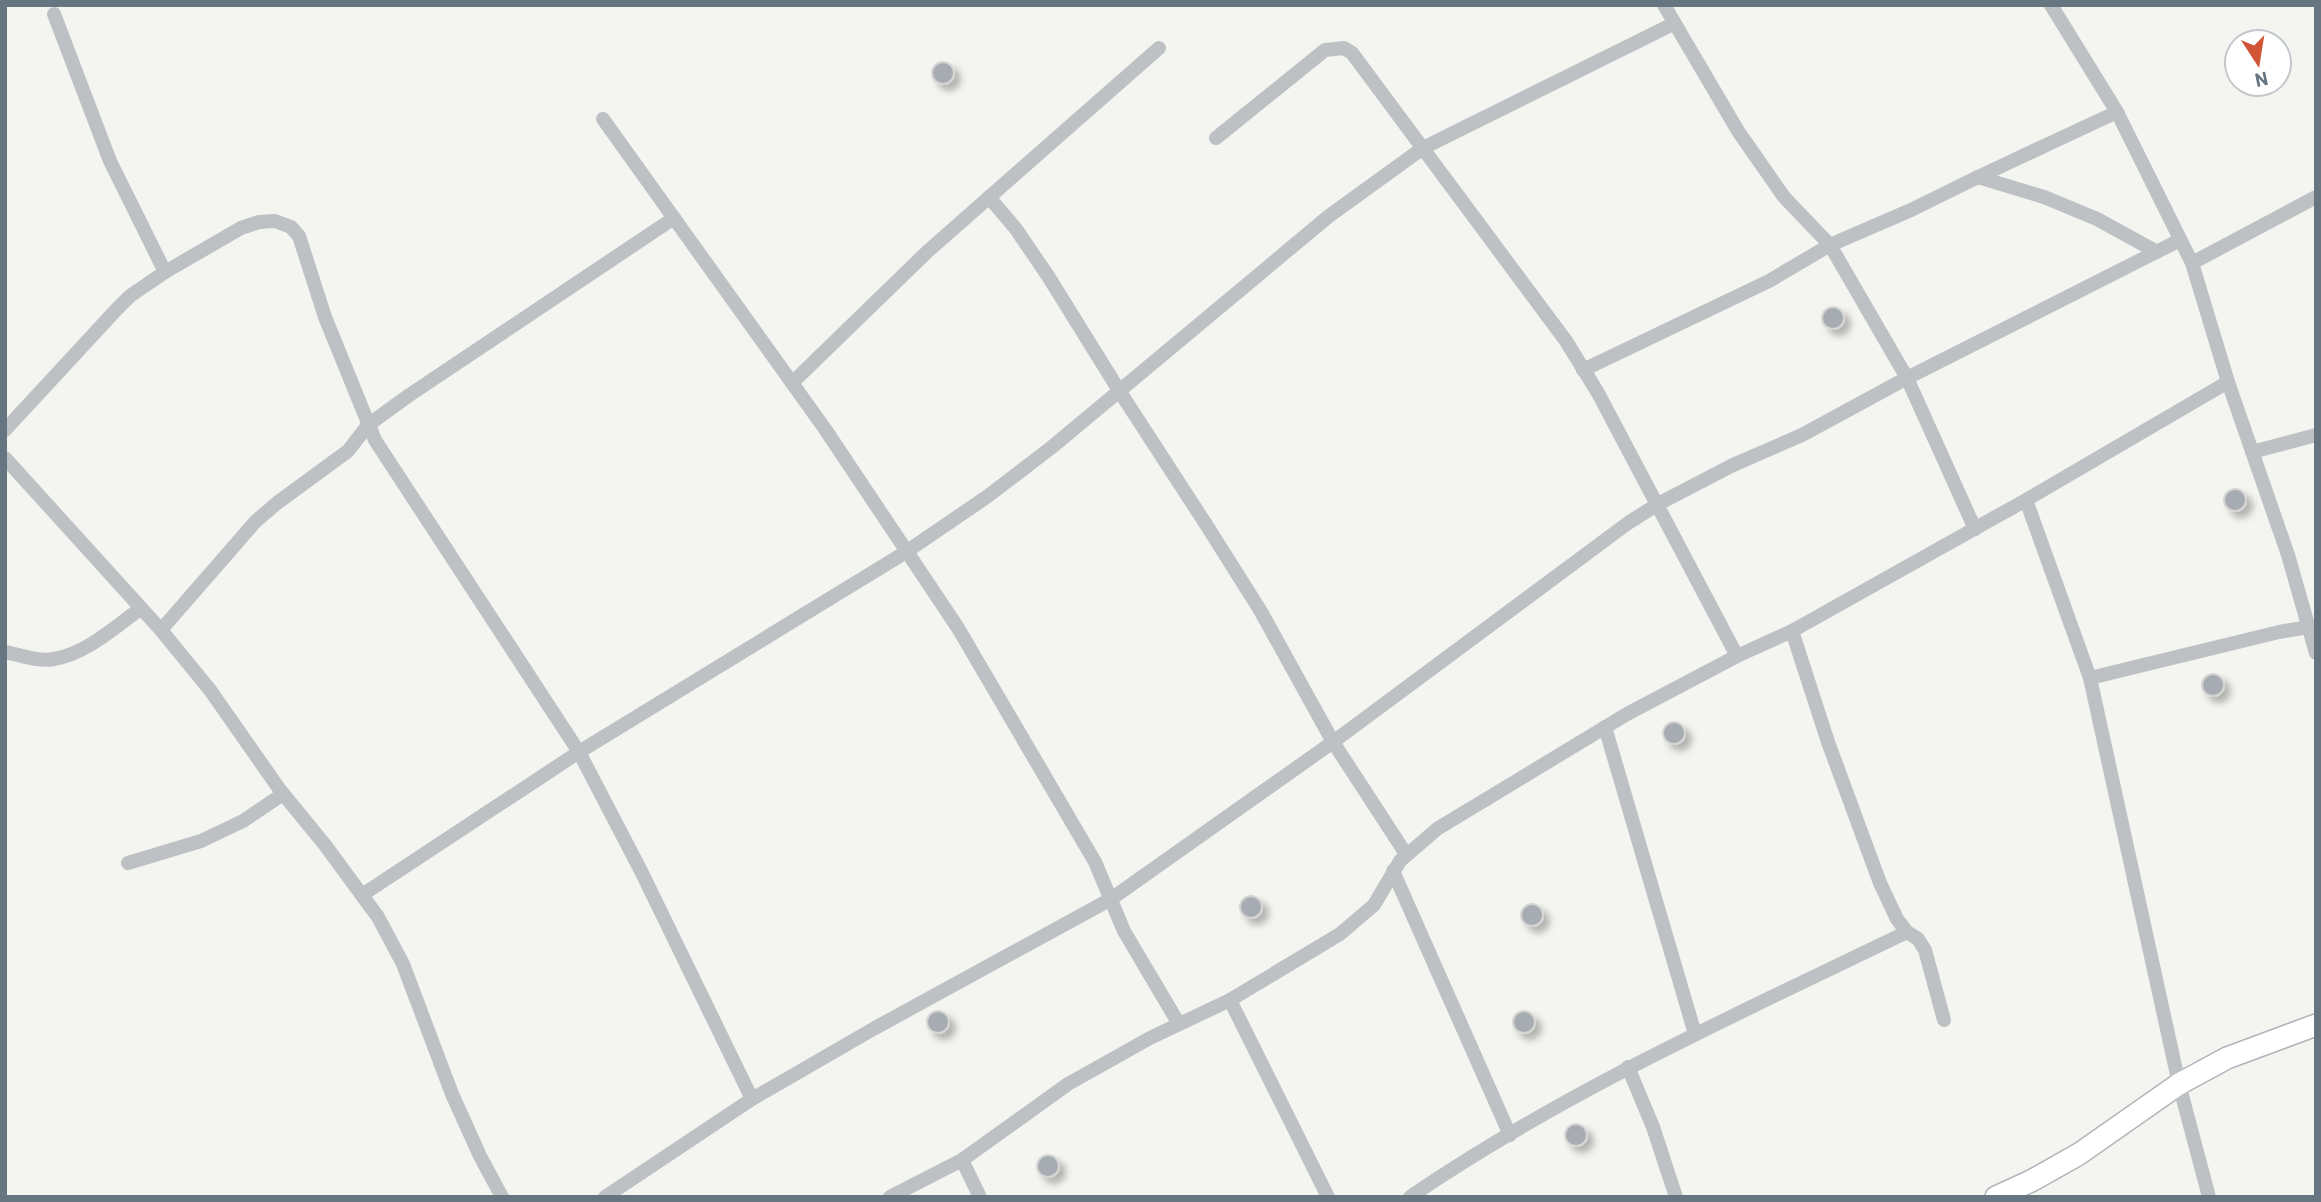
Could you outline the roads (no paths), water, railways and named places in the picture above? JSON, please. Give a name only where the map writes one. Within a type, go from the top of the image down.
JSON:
[{"type":"street","points":[[1664,5],[1738,131],[1784,197],[1830,244],[1907,378],[1975,529]]},
{"type":"street","points":[[2051,5],[2117,113],[2192,263],[2228,382],[2312,626],[2316,653]]},
{"type":"street","points":[[54,14],[110,161],[165,272]]},
{"type":"street","points":[[362,894],[579,752],[906,552],[988,496],[1120,392],[1309,232],[1423,148],[1673,24]]},
{"type":"street","points":[[792,383],[928,251],[1159,48]]},
{"type":"street","points":[[1216,138],[1318,54],[1325,50],[1344,48],[1352,52],[1566,341],[1658,504],[1737,656]]},
{"type":"street","points":[[1584,370],[1769,281],[1830,244],[1911,210],[2117,113]]},
{"type":"street","points":[[603,119],[825,429],[965,639],[1095,862],[1124,931],[1179,1024]]},
{"type":"street","points":[[1978,177],[2044,197],[2097,219],[2157,252]]},
{"type":"street","points":[[989,197],[1016,229],[1048,276],[1260,610],[1333,742],[1406,854]]},
{"type":"street","points":[[2192,263],[2316,197]]},
{"type":"street","points":[[161,631],[256,522],[277,503],[348,451],[368,425],[674,218]]},
{"type":"street","points":[[5,430],[130,296],[165,272],[241,228],[259,222],[275,221],[291,227],[299,236],[325,317],[368,425],[393,470],[579,752],[641,871],[752,1099]]},
{"type":"street","points":[[605,1197],[752,1099],[898,1015],[1111,899],[1333,742],[1628,523],[1658,504],[1732,465],[1802,435],[1907,378],[2180,240]]},
{"type":"street","points":[[890,1197],[962,1160],[1068,1084],[1179,1024],[1230,1000],[1340,934],[1381,897],[1393,871],[1406,854],[1437,829],[1605,727],[1737,656],[1792,631],[1975,529],[2228,382]]},
{"type":"street","points":[[2252,452],[2316,435]]},
{"type":"street","points":[[5,458],[211,690],[283,794],[378,917],[403,964],[452,1094],[502,1197]]},
{"type":"street","points":[[2025,500],[2090,678],[2179,1084],[2209,1197]]},
{"type":"street","points":[[5,652],[35,659],[53,660],[63,657],[93,643],[140,610]]},
{"type":"street","points":[[2090,678],[2312,626]]},
{"type":"street","points":[[1792,631],[1854,815],[1880,883],[1897,919],[1907,932],[1918,939],[1925,950],[1944,1020]]},
{"type":"street","points":[[1605,727],[1695,1034]]},
{"type":"street","points":[[128,863],[201,841],[243,821],[283,794]]},
{"type":"street","points":[[1393,871],[1510,1135]]},
{"type":"street","points":[[1411,1196],[1468,1157],[1628,1067],[1907,932]]},
{"type":"street","points":[[1230,1000],[1328,1197]]},
{"type":"street","points":[[1996,1197],[2031,1181],[2079,1153],[2179,1084],[2228,1058],[2316,1025]]},
{"type":"street","points":[[1628,1067],[1653,1127],[1676,1197]]},
{"type":"street","points":[[962,1160],[981,1197]]}]
